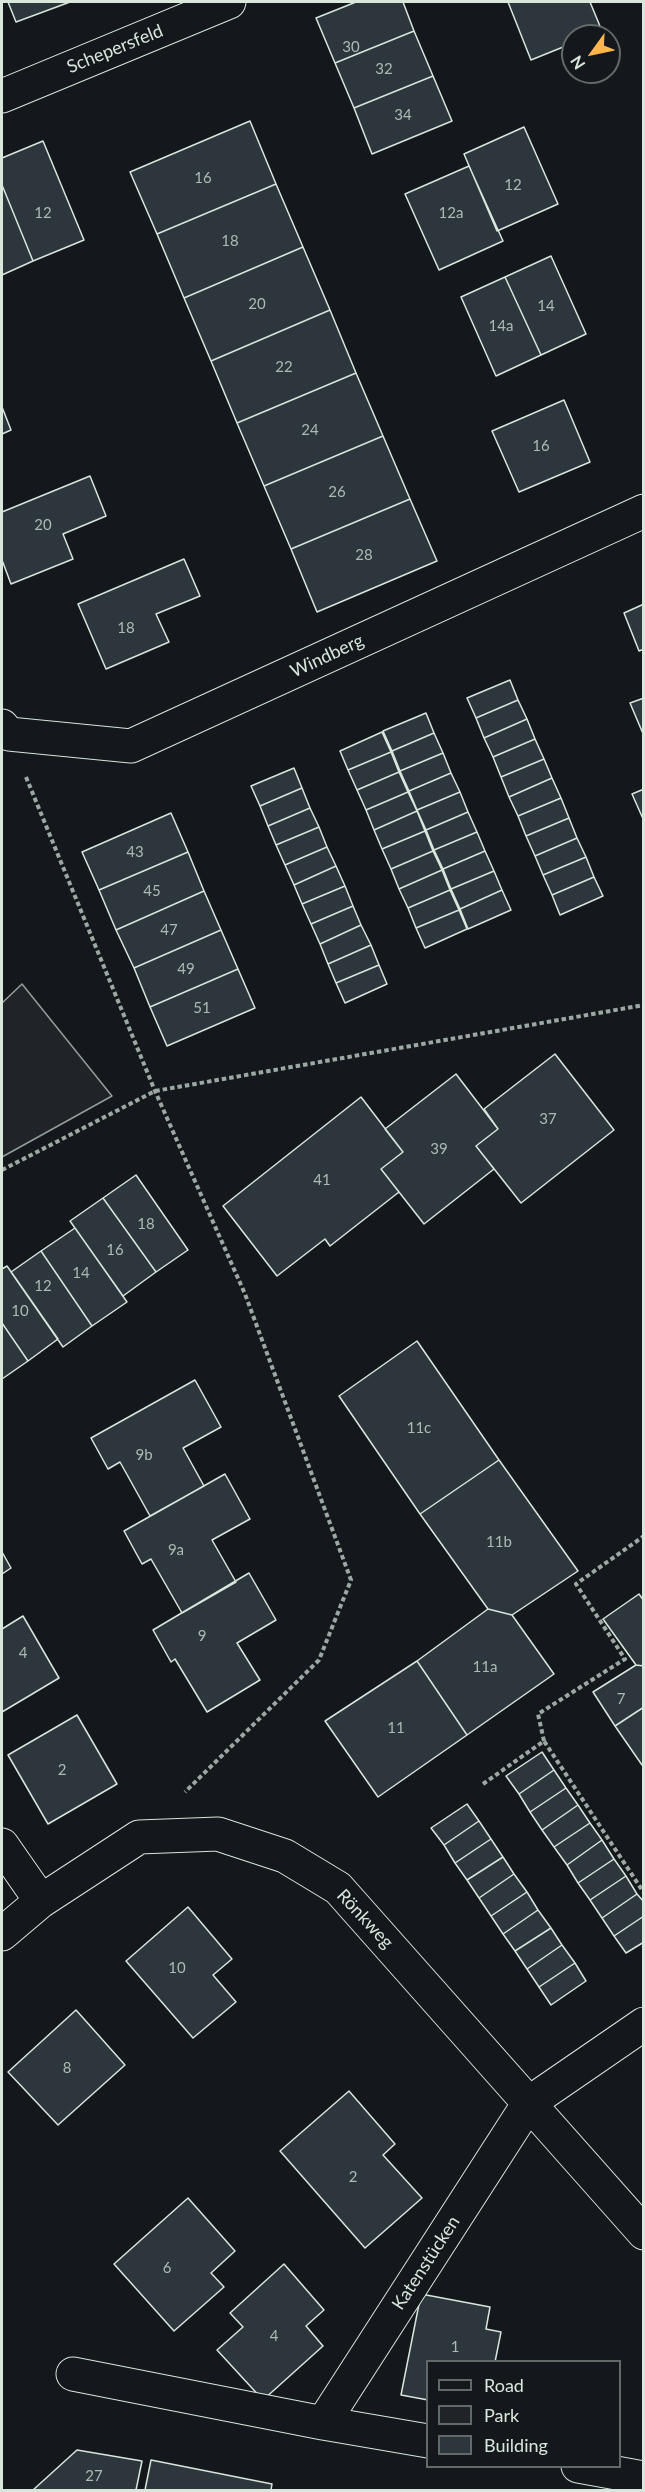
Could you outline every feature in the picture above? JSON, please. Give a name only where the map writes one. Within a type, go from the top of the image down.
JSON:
[{"type":"street","name":"Schepersfeld","points":[[2,96],[229,2]]},
{"type":"street","name":"Windberg","points":[[5,730],[131,746],[644,511]]},
{"type":"street","name":"Rönkweg","points":[[139,1837],[218,1834],[285,1856],[338,1888],[644,2234]]},
{"type":"street","points":[[2,1934],[41,1901],[139,1837]]},
{"type":"street","points":[[2,1845],[41,1901]]},
{"type":"street","points":[[529,2103],[644,2024]]},
{"type":"street","name":"Katenstücken","points":[[323,2423],[529,2103]]},
{"type":"street","points":[[73,2374],[426,2441]]},
{"type":"street","points":[[589,2468],[644,2478]]},
{"type":"path","points":[[5,730],[155,1091],[245,1294],[351,1580],[319,1660],[139,1837]]},
{"type":"path","points":[[2,1170],[155,1091],[644,1005]]},
{"type":"path","points":[[644,1536],[576,1584],[625,1659],[538,1714],[544,1741],[644,1893]]},
{"type":"path","points":[[483,1784],[544,1741]]},
{"type":"green space","points":[[22,984],[112,1096],[2,1157],[2,1003]]},
{"type":"building","points":[[8,2],[70,2],[16,22]]},
{"type":"building","points":[[356,2],[403,2],[414,31],[335,63],[316,18]]},
{"type":"building","points":[[508,2],[590,2],[599,24],[561,24],[561,48],[531,60]]},
{"type":"building","points":[[414,31],[433,76],[354,108],[335,63]]},
{"type":"building","points":[[433,76],[452,121],[372,154],[354,108]]},
{"type":"building","points":[[250,121],[276,184],[157,234],[130,172]]},
{"type":"building","points":[[524,127],[558,204],[497,231],[464,154]]},
{"type":"building","points":[[43,141],[84,240],[33,261],[2,185],[2,158]]},
{"type":"building","points":[[469,166],[503,241],[439,270],[405,194]]},
{"type":"building","points":[[276,184],[303,247],[184,298],[157,234]]},
{"type":"building","points":[[2,185],[33,261],[2,275]]},
{"type":"building","points":[[303,247],[330,310],[211,361],[184,298]]},
{"type":"building","points":[[551,256],[586,334],[541,355],[505,277]]},
{"type":"building","points":[[505,277],[541,355],[496,376],[461,297]]},
{"type":"building","points":[[330,310],[356,373],[237,423],[211,361]]},
{"type":"building","points":[[356,373],[383,436],[264,486],[237,423]]},
{"type":"building","points":[[564,400],[590,462],[519,492],[492,431]]},
{"type":"building","points":[[2,407],[11,430],[2,434]]},
{"type":"building","points":[[383,436],[410,499],[291,549],[264,486]]},
{"type":"building","points":[[90,476],[106,516],[63,534],[73,559],[11,584],[2,560],[2,512]]},
{"type":"building","points":[[410,499],[437,561],[317,612],[291,549]]},
{"type":"building","points":[[184,559],[200,596],[156,614],[169,642],[106,669],[78,604]]},
{"type":"building","points":[[644,604],[644,649],[639,651],[624,613]]},
{"type":"building","points":[[510,680],[518,700],[476,718],[467,698]]},
{"type":"building","points":[[644,698],[644,736],[630,703]]},
{"type":"building","points":[[518,700],[527,719],[484,738],[476,718]]},
{"type":"building","points":[[426,713],[434,733],[392,751],[383,731]]},
{"type":"building","points":[[527,719],[535,739],[493,757],[484,738]]},
{"type":"building","points":[[382,732],[391,752],[348,770],[340,751]]},
{"type":"building","points":[[434,733],[443,753],[400,771],[392,751]]},
{"type":"building","points":[[535,739],[544,759],[501,777],[493,757]]},
{"type":"building","points":[[391,752],[399,772],[357,790],[348,770]]},
{"type":"building","points":[[443,753],[451,773],[409,791],[400,771]]},
{"type":"building","points":[[544,759],[552,778],[509,797],[501,777]]},
{"type":"building","points":[[294,768],[302,788],[260,806],[251,786]]},
{"type":"building","points":[[399,772],[408,792],[366,810],[357,790]]},
{"type":"building","points":[[451,773],[460,792],[417,810],[409,791]]},
{"type":"building","points":[[552,778],[561,798],[518,816],[509,797]]},
{"type":"building","points":[[302,788],[310,808],[268,826],[260,806]]},
{"type":"building","points":[[644,789],[644,821],[632,794]]},
{"type":"building","points":[[408,792],[417,811],[374,830],[366,810]]},
{"type":"building","points":[[460,792],[468,812],[426,830],[417,810]]},
{"type":"building","points":[[561,798],[569,818],[526,836],[518,816]]},
{"type":"building","points":[[310,808],[319,827],[276,845],[268,826]]},
{"type":"building","points":[[417,811],[425,831],[382,849],[374,830]]},
{"type":"building","points":[[468,812],[477,832],[434,850],[426,830]]},
{"type":"building","points":[[171,813],[188,852],[99,890],[82,852]]},
{"type":"building","points":[[569,818],[577,838],[535,856],[526,836]]},
{"type":"building","points":[[319,827],[327,847],[285,865],[276,845]]},
{"type":"building","points":[[425,831],[433,851],[391,869],[382,849]]},
{"type":"building","points":[[477,832],[485,851],[443,869],[434,850]]},
{"type":"building","points":[[577,838],[586,857],[543,875],[535,856]]},
{"type":"building","points":[[327,847],[336,866],[294,885],[285,865]]},
{"type":"building","points":[[433,851],[442,870],[399,889],[391,869]]},
{"type":"building","points":[[485,851],[494,871],[451,889],[443,869]]},
{"type":"building","points":[[188,852],[204,891],[116,930],[99,890]]},
{"type":"building","points":[[586,857],[594,877],[552,895],[543,875]]},
{"type":"building","points":[[336,866],[345,886],[302,904],[294,885]]},
{"type":"building","points":[[442,870],[450,890],[408,908],[399,889]]},
{"type":"building","points":[[494,871],[502,890],[460,909],[451,889]]},
{"type":"building","points":[[594,877],[603,896],[560,915],[552,895]]},
{"type":"building","points":[[345,886],[353,906],[311,924],[302,904]]},
{"type":"building","points":[[450,890],[459,910],[416,928],[408,908]]},
{"type":"building","points":[[502,890],[511,910],[468,929],[460,909]]},
{"type":"building","points":[[204,891],[221,930],[134,968],[116,930]]},
{"type":"building","points":[[353,906],[361,925],[320,944],[311,924]]},
{"type":"building","points":[[459,910],[467,929],[425,948],[416,928]]},
{"type":"building","points":[[361,925],[371,945],[328,964],[320,944]]},
{"type":"building","points":[[221,930],[238,969],[150,1007],[134,968]]},
{"type":"building","points":[[371,945],[379,965],[336,983],[328,964]]},
{"type":"building","points":[[379,965],[387,984],[345,1003],[336,983]]},
{"type":"building","points":[[238,969],[255,1008],[167,1046],[150,1007]]},
{"type":"building","points":[[555,1054],[614,1130],[521,1203],[476,1146],[498,1129],[484,1109]]},
{"type":"building","points":[[456,1074],[498,1129],[476,1146],[494,1169],[424,1224],[381,1169],[403,1152],[385,1129]]},
{"type":"building","points":[[361,1097],[403,1152],[381,1169],[399,1192],[330,1246],[325,1239],[277,1276],[223,1206]]},
{"type":"building","points":[[136,1175],[188,1250],[156,1272],[103,1198]]},
{"type":"building","points":[[103,1198],[156,1272],[123,1296],[70,1221]]},
{"type":"building","points":[[75,1228],[127,1302],[92,1326],[41,1251]]},
{"type":"building","points":[[41,1251],[92,1326],[63,1347],[11,1272]]},
{"type":"building","points":[[7,1266],[58,1339],[28,1361],[2,1323],[2,1269]]},
{"type":"building","points":[[2,1323],[28,1361],[2,1379]]},
{"type":"building","points":[[417,1341],[499,1460],[420,1514],[339,1396]]},
{"type":"building","points":[[195,1380],[221,1427],[183,1448],[204,1486],[150,1516],[120,1462],[108,1469],[91,1438]]},
{"type":"building","points":[[499,1460],[578,1571],[512,1615],[488,1609],[420,1514]]},
{"type":"building","points":[[225,1474],[250,1519],[212,1540],[236,1582],[182,1613],[151,1559],[142,1564],[124,1531]]},
{"type":"building","points":[[2,1552],[11,1568],[2,1574]]},
{"type":"building","points":[[249,1573],[276,1620],[237,1643],[260,1680],[207,1712],[175,1659],[171,1662],[153,1630]]},
{"type":"building","points":[[639,1594],[644,1601],[644,1666],[636,1665],[603,1619]]},
{"type":"building","points":[[488,1609],[512,1615],[554,1674],[467,1735],[417,1661]]},
{"type":"building","points":[[23,1616],[59,1678],[2,1712],[2,1629]]},
{"type":"building","points":[[417,1661],[467,1735],[378,1797],[325,1721]]},
{"type":"building","points":[[636,1665],[644,1666],[644,1707],[615,1726],[593,1692]]},
{"type":"building","points":[[644,1707],[644,1764],[642,1765],[615,1726]]},
{"type":"building","points":[[77,1715],[117,1784],[48,1824],[8,1755]]},
{"type":"building","points":[[542,1752],[554,1770],[519,1794],[506,1776]]},
{"type":"building","points":[[554,1770],[566,1788],[530,1812],[519,1794]]},
{"type":"building","points":[[566,1788],[578,1805],[542,1830],[530,1812]]},
{"type":"building","points":[[467,1804],[479,1821],[444,1845],[431,1828]]},
{"type":"building","points":[[578,1805],[590,1823],[554,1847],[542,1830]]},
{"type":"building","points":[[479,1821],[491,1839],[455,1863],[444,1845]]},
{"type":"building","points":[[590,1823],[602,1840],[567,1865],[554,1847]]},
{"type":"building","points":[[491,1839],[503,1857],[467,1880],[455,1863]]},
{"type":"building","points":[[602,1840],[614,1859],[578,1883],[567,1865]]},
{"type":"building","points":[[503,1857],[514,1874],[479,1898],[467,1880]]},
{"type":"building","points":[[614,1859],[626,1876],[590,1900],[578,1883]]},
{"type":"building","points":[[514,1874],[527,1892],[491,1916],[479,1898]]},
{"type":"building","points":[[626,1876],[637,1894],[602,1918],[590,1900]]},
{"type":"building","points":[[527,1892],[538,1910],[503,1934],[491,1916]]},
{"type":"building","points":[[637,1894],[644,1902],[644,1916],[614,1936],[602,1918]]},
{"type":"building","points":[[188,1907],[232,1959],[213,1975],[236,2002],[193,2038],[126,1961]]},
{"type":"building","points":[[538,1910],[551,1928],[515,1951],[503,1934]]},
{"type":"building","points":[[644,1916],[644,1942],[626,1953],[614,1936]]},
{"type":"building","points":[[551,1928],[562,1945],[527,1969],[515,1951]]},
{"type":"building","points":[[562,1945],[575,1963],[539,1987],[527,1969]]},
{"type":"building","points":[[575,1963],[586,1981],[551,2005],[539,1987]]},
{"type":"building","points":[[76,2010],[125,2065],[58,2125],[8,2072]]},
{"type":"building","points":[[349,2091],[395,2144],[383,2155],[422,2198],[365,2248],[280,2151]]},
{"type":"building","points":[[188,2198],[235,2251],[211,2273],[224,2287],[174,2331],[114,2264]]},
{"type":"building","points":[[284,2264],[324,2310],[306,2326],[323,2346],[263,2400],[217,2350],[243,2327],[230,2313]]},
{"type":"building","points":[[421,2294],[490,2307],[486,2329],[501,2332],[495,2360],[426,2360],[426,2400],[401,2395]]},
{"type":"building","points":[[77,2450],[142,2461],[136,2490],[33,2490]]},
{"type":"building","points":[[151,2460],[272,2484],[271,2490],[145,2490]]}]
